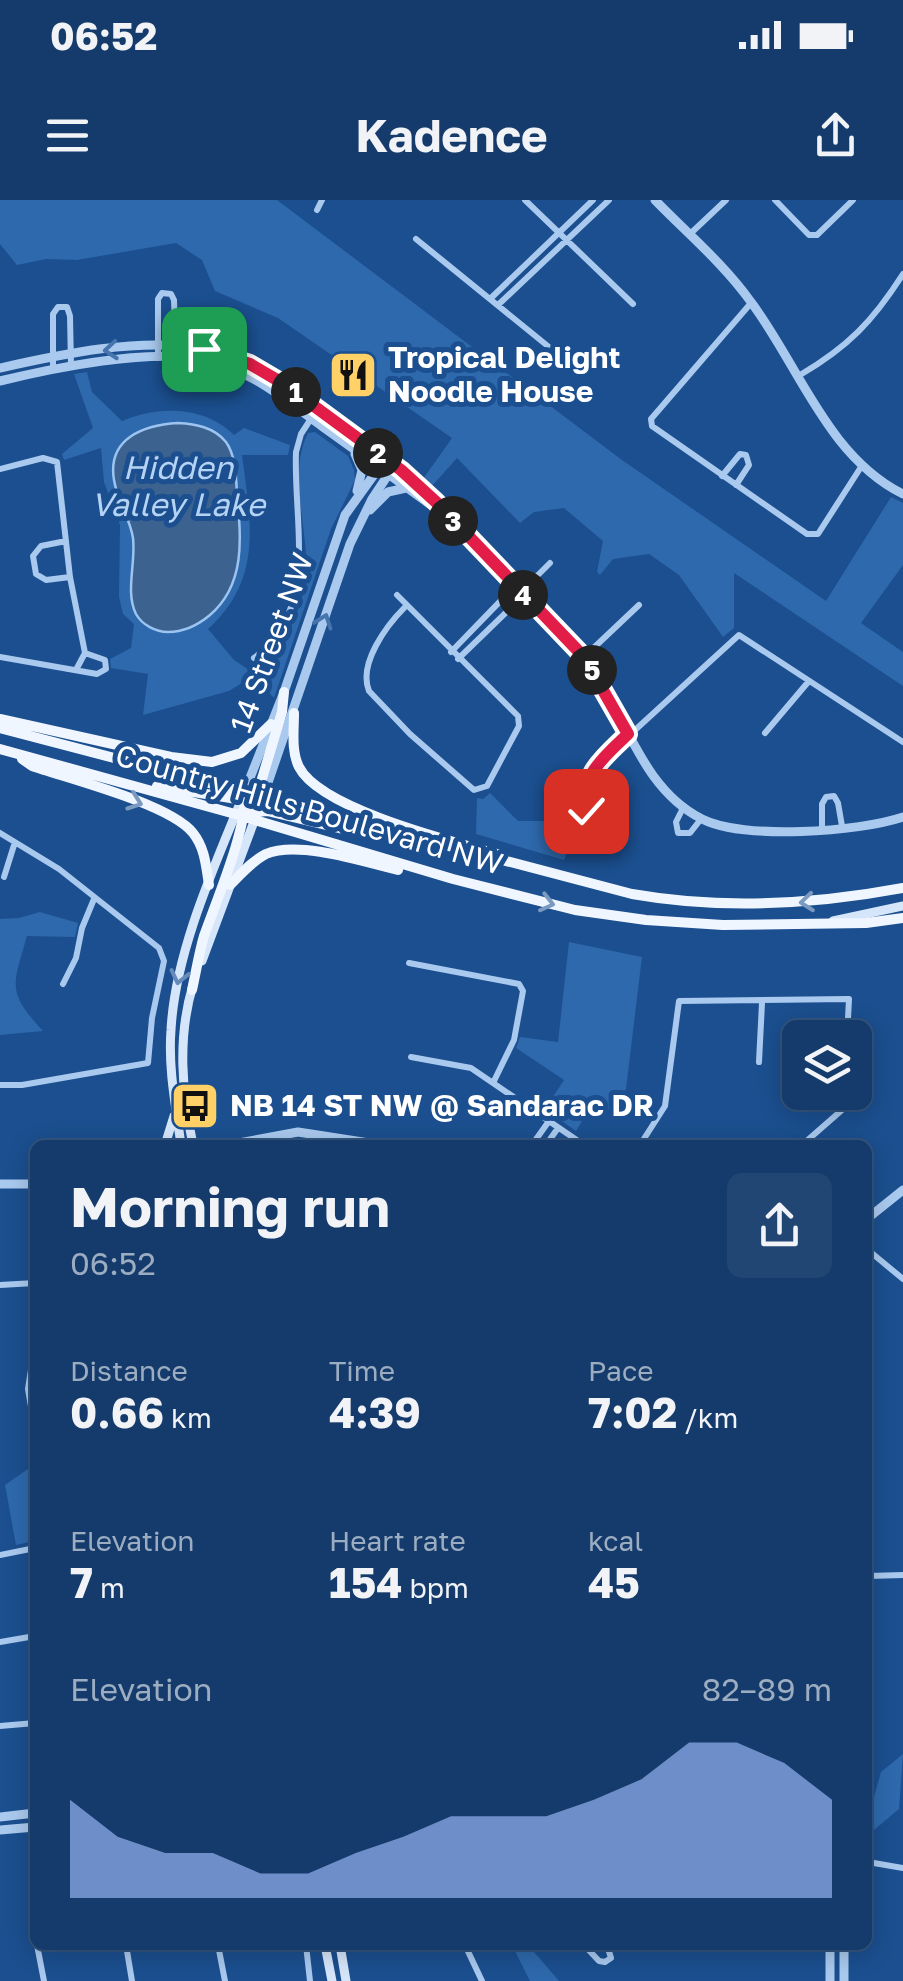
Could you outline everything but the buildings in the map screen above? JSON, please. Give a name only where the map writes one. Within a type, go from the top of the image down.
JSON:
[{"type":"main road","points":[[192,990],[202,942],[282,712],[284,692]]},
{"type":"main road","points":[[294,713],[298,765],[315,786],[342,802],[590,886]]},
{"type":"main road","points":[[0,720],[212,762],[246,749],[271,724]]},
{"type":"main road","name":"Country Hills Boulevard NW","points":[[0,728],[249,807],[453,879],[575,910],[724,925],[830,922],[903,906]]},
{"type":"main road","name":"Country Hills Boulevard NW","points":[[0,750],[116,780],[249,807]]},
{"type":"main road","points":[[12,753],[32,766],[175,818],[193,832],[199,843],[209,885]]},
{"type":"main road","points":[[249,807],[542,879],[665,900],[795,904],[903,888]]},
{"type":"main road","name":"14 Street NW","points":[[193,1140],[183,1085],[182,1053],[192,990],[230,884],[249,807]]},
{"type":"main road","name":"14 Street NW","points":[[179,1140],[170,1031],[175,994],[209,885],[249,807]]},
{"type":"main road","points":[[230,884],[267,854],[295,850],[436,879],[453,879]]},
{"type":"main road","points":[[830,922],[903,918]]},
{"type":"main road","points":[[166,1140],[176,1108]]},
{"type":"main road","points":[[325,1950],[332,1981]]},
{"type":"main road","points":[[341,1950],[346,1981]]},
{"type":"street","points":[[317,210],[322,200]]},
{"type":"street","points":[[525,200],[633,304]]},
{"type":"street","points":[[490,300],[593,200]]},
{"type":"street","points":[[498,305],[610,200]]},
{"type":"street","points":[[655,200],[752,302],[836,437],[861,467],[903,494]]},
{"type":"street","points":[[689,234],[726,200]]},
{"type":"street","points":[[775,200],[808,235],[817,236],[853,200]]},
{"type":"street","points":[[416,239],[576,369]]},
{"type":"street","points":[[800,375],[836,354],[876,316],[903,274]]},
{"type":"street","points":[[158,358],[158,299],[162,293],[171,294],[174,300],[175,351]]},
{"type":"street","points":[[752,302],[651,419],[652,426],[807,534],[818,534],[861,467]]},
{"type":"street","points":[[53,368],[53,314],[58,307],[67,306],[71,366]]},
{"type":"street","points":[[0,368],[52,356],[158,346],[204,360],[248,376],[277,392],[351,447],[387,466],[408,488],[456,523]]},
{"type":"street","points":[[0,380],[53,368],[158,358],[175,351],[204,349],[250,364],[318,408],[456,523],[584,657],[656,779],[701,818],[736,831],[764,833],[879,823],[903,817]]},
{"type":"street","points":[[254,658],[270,647],[284,628],[298,587],[296,452],[310,417],[318,408]]},
{"type":"street","points":[[351,447],[362,470],[352,503]]},
{"type":"street","points":[[722,476],[734,458],[746,455],[749,465],[736,486]]},
{"type":"street","points":[[0,469],[43,458],[57,462],[70,578],[85,653],[77,668]]},
{"type":"street","name":"14 Street NW","points":[[249,807],[271,724],[336,537],[352,503],[387,466]]},
{"type":"street","name":"14 Street NW","points":[[249,807],[294,713],[359,524],[387,466]]},
{"type":"street","points":[[359,524],[388,492],[408,488]]},
{"type":"street","points":[[66,541],[41,546],[33,556],[36,574],[46,580],[70,578]]},
{"type":"street","points":[[452,652],[550,563]]},
{"type":"street","points":[[458,659],[520,591]]},
{"type":"street","points":[[397,595],[518,716],[519,726],[488,786],[482,790],[474,790],[451,770],[369,691],[365,681],[375,650],[391,621],[405,606]]},
{"type":"street","points":[[584,657],[639,605]]},
{"type":"street","points":[[586,811],[587,780],[598,763],[739,636],[903,742]]},
{"type":"street","points":[[0,657],[97,674],[106,669],[104,660],[85,653]]},
{"type":"street","points":[[765,733],[809,681]]},
{"type":"street","points":[[822,828],[822,804],[826,797],[834,796],[842,826]]},
{"type":"street","points":[[684,806],[676,822],[678,833],[690,832],[701,818]]},
{"type":"street","points":[[0,833],[59,868],[163,954],[148,1063],[22,1085],[0,1085]]},
{"type":"street","points":[[4,876],[15,842]]},
{"type":"street","points":[[63,984],[76,958],[82,928],[94,900]]},
{"type":"street","points":[[409,964],[518,984],[523,991],[517,1027],[494,1081]]},
{"type":"street","points":[[643,1140],[665,1106],[679,1001],[850,999],[848,1020]]},
{"type":"street","points":[[759,1062],[762,1003]]},
{"type":"street","points":[[411,1057],[471,1068],[576,1140]]},
{"type":"street","points":[[808,1140],[842,1110]]},
{"type":"street","points":[[536,1140],[549,1121]]},
{"type":"street","points":[[550,1140],[558,1128]]},
{"type":"street","points":[[255,1140],[298,1132],[338,1140]]},
{"type":"street","points":[[317,1140],[321,1138]]},
{"type":"street","points":[[0,1184],[30,1184]]},
{"type":"street","points":[[872,1215],[903,1190]]},
{"type":"street","points":[[872,1253],[903,1279]]},
{"type":"street","points":[[0,1285],[30,1284]]},
{"type":"street","points":[[0,1555],[30,1549]]},
{"type":"street","points":[[872,1576],[903,1574]]},
{"type":"street","points":[[0,1642],[30,1637]]},
{"type":"street","points":[[0,1726],[30,1723]]},
{"type":"street","points":[[0,1817],[30,1814]]},
{"type":"street","points":[[0,1830],[30,1827]]},
{"type":"street","points":[[872,1863],[903,1868]]},
{"type":"street","points":[[38,1950],[44,1981]]},
{"type":"street","points":[[127,1950],[132,1981]]},
{"type":"street","points":[[219,1950],[225,1981]]},
{"type":"street","points":[[307,1950],[310,1981]]},
{"type":"street","points":[[467,1950],[482,1981]]},
{"type":"street","points":[[589,1950],[599,1961],[606,1962],[611,1958],[609,1950]]},
{"type":"street","points":[[830,1950],[830,1981]]},
{"type":"street","points":[[844,1950],[844,1981]]},
{"type":"shaded area","points":[[0,200],[277,200],[622,460],[826,601],[891,497],[903,503],[903,565],[861,623],[903,652],[903,686],[734,573],[734,628],[723,637],[679,575],[649,554],[613,559],[600,575],[597,572],[603,541],[564,508],[534,512],[520,523],[457,458],[432,486],[423,479],[452,438],[278,318],[215,291],[202,260],[176,243],[77,260],[46,259],[17,265],[0,244]]},
{"type":"shaded area","points":[[87,372],[92,392],[122,421],[151,412],[181,411],[210,418],[234,435],[244,428],[290,445],[288,455],[242,455],[250,527],[245,570],[226,610],[208,629],[234,660],[249,670],[266,664],[279,648],[303,593],[306,557],[299,466],[308,433],[315,432],[348,456],[355,480],[331,529],[274,698],[253,676],[229,691],[143,715],[148,674],[111,668],[110,659],[131,648],[134,624],[123,614],[119,597],[120,525],[104,482],[101,448],[64,460],[62,454],[93,428],[74,374]]},
{"type":"shaded area","points":[[490,793],[518,821],[555,821],[570,815],[579,822],[564,860],[476,834],[477,798],[483,799]]},
{"type":"shaded area","points":[[40,912],[78,923],[75,937],[27,936],[16,987],[23,1006],[43,1031],[0,1035],[0,919]]},
{"type":"shaded area","points":[[569,942],[642,957],[626,1089],[613,1113],[594,1101],[576,1131],[545,1109],[564,1080],[516,1048],[520,1037],[558,1042]]},
{"type":"shaded area","points":[[30,1468],[30,1542],[16,1545],[5,1485]]},
{"type":"shaded area","points":[[903,1754],[899,1809],[872,1832],[872,1804],[881,1772]]},
{"type":"shaded area","points":[[514,1950],[532,1950],[559,1981],[530,1981]]},
{"type":"water","name":"Hidden Valley Lake","points":[[178,423],[210,430],[229,448],[236,474],[240,543],[235,575],[222,603],[195,625],[168,632],[146,625],[133,605],[133,538],[113,466],[122,444],[131,437],[153,427]]},
{"type":"place","name":"Tropical Delight Noodle House","points":[[353,375]]},
{"type":"place","name":"NB 14 ST NW @ Sandarac DR","points":[[195,1106]]},
{"type":"route","points":[[204,349],[250,364],[284,384],[401,470],[584,657],[628,734],[598,763],[587,780],[586,811]]}]
